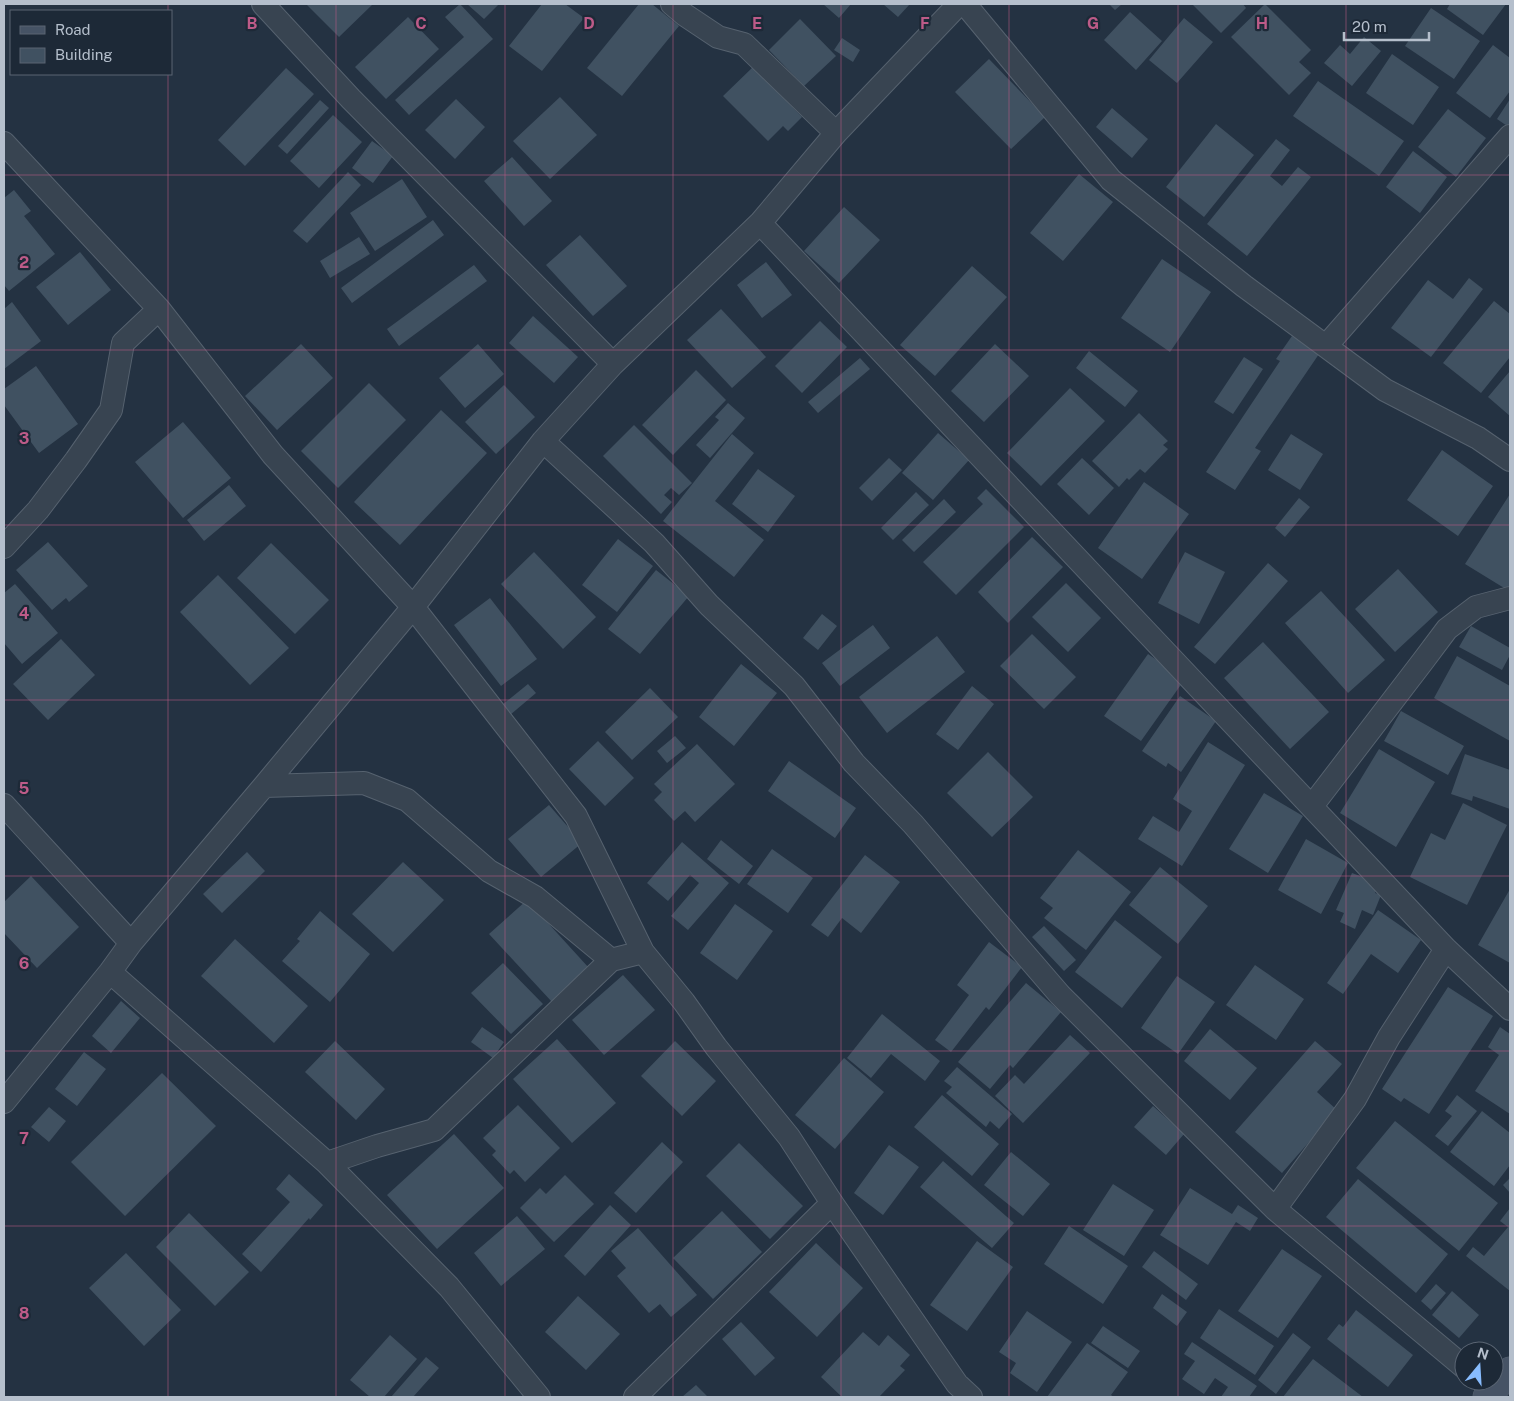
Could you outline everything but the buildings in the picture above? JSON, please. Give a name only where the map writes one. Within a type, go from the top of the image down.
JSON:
[{"type":"street","points":[[263,4],[351,98],[613,364]]},
{"type":"street","points":[[672,4],[685,15],[718,36],[744,44],[836,134]]},
{"type":"street","points":[[4,1102],[131,944],[413,607],[543,441],[613,364],[760,223],[836,134],[959,4]]},
{"type":"street","points":[[965,4],[1111,180],[1244,286],[1385,390],[1478,438],[1510,460]]},
{"type":"street","points":[[1326,346],[1510,136]]},
{"type":"street","points":[[4,143],[159,309],[273,455],[413,607],[576,816],[643,952],[684,1002],[716,1047],[789,1136],[832,1203],[958,1384],[971,1397]]},
{"type":"street","points":[[760,223],[1446,949],[1510,1009]]},
{"type":"street","points":[[4,547],[38,510],[111,410],[123,343],[159,309]]},
{"type":"street","points":[[543,441],[654,543],[709,605],[794,686],[854,763],[913,824],[1060,995],[1275,1209],[1454,1360]]},
{"type":"street","points":[[1312,806],[1447,628],[1476,607],[1510,598]]},
{"type":"street","points":[[264,786],[364,783],[407,800],[489,871],[534,897],[611,960]]},
{"type":"street","points":[[4,805],[131,944]]},
{"type":"street","points":[[1275,1209],[1355,1099],[1389,1037],[1446,949]]},
{"type":"street","points":[[327,1164],[377,1146],[434,1130],[611,960],[643,952]]},
{"type":"street","points":[[110,972],[327,1164],[449,1287],[540,1397]]},
{"type":"street","points":[[635,1397],[832,1203]]}]
